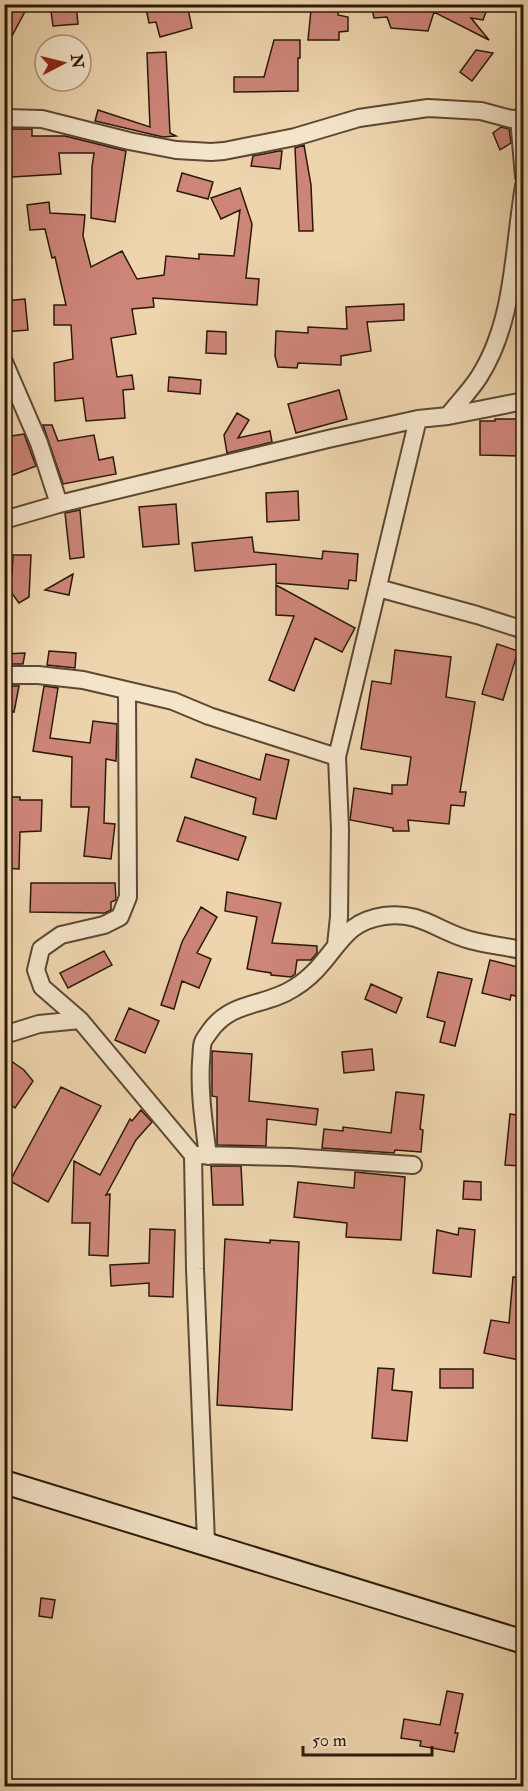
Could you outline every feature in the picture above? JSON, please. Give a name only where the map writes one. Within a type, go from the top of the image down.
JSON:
[{"type":"street","points":[[4,118],[42,119],[129,141],[176,150],[224,152],[295,137],[359,118],[428,108],[481,111],[521,118],[524,177]]},
{"type":"street","points":[[448,416],[480,376],[506,315],[524,186]]},
{"type":"street","points":[[4,362],[39,443],[59,504]]},
{"type":"street","points":[[4,520],[59,504],[418,419],[448,416],[524,401]]},
{"type":"street","points":[[336,945],[339,917],[337,757],[418,419]]},
{"type":"street","points":[[378,588],[524,630]]},
{"type":"street","points":[[4,675],[38,675],[83,680],[173,701],[209,716],[337,757]]},
{"type":"street","points":[[127,691],[128,897],[120,916],[104,925],[61,935],[41,949],[36,970],[42,987],[80,1020],[201,1156],[291,1157],[413,1165]]},
{"type":"street","points":[[206,1542],[195,1269],[201,1156],[199,1085],[203,1041],[214,1026],[230,1012],[274,998],[294,988],[323,962],[349,930],[362,922],[382,916],[403,915],[426,920],[470,940],[524,951]]},
{"type":"street","points":[[4,1035],[39,1024],[80,1020]]},
{"type":"street","points":[[4,1482],[206,1542],[524,1642]]},
{"type":"building","points":[[4,4],[29,4],[4,51]]},
{"type":"building","points":[[50,4],[76,4],[78,24],[53,26]]},
{"type":"building","points":[[145,4],[187,4],[192,28],[160,37],[156,22],[149,23]]},
{"type":"building","points":[[371,4],[489,4],[483,20],[471,18],[489,40],[434,12],[428,31],[391,28],[387,17],[374,18]]},
{"type":"building","points":[[338,8],[338,15],[348,17],[348,31],[339,32],[339,40],[308,40],[311,10]]},
{"type":"building","points":[[274,40],[300,40],[298,91],[234,92],[234,77],[264,77]]},
{"type":"building","points":[[476,50],[493,53],[472,81],[460,72]]},
{"type":"building","points":[[166,52],[170,133],[176,136],[163,137],[95,121],[98,110],[150,127],[147,53]]},
{"type":"building","points":[[501,127],[509,129],[511,143],[500,150],[493,133]]},
{"type":"building","points":[[9,129],[32,129],[32,136],[65,136],[126,151],[115,222],[91,218],[94,153],[59,153],[61,174],[12,177]]},
{"type":"building","points":[[304,145],[311,185],[313,231],[299,231],[295,148]]},
{"type":"building","points":[[282,151],[280,169],[251,166],[253,156]]},
{"type":"building","points":[[182,173],[213,182],[208,199],[177,191]]},
{"type":"building","points":[[240,188],[252,224],[246,278],[259,279],[257,305],[153,298],[154,307],[132,309],[136,334],[111,338],[117,377],[132,375],[134,389],[123,390],[125,418],[86,421],[83,398],[55,401],[54,363],[73,359],[71,325],[54,325],[54,305],[66,305],[55,257],[52,258],[45,229],[30,230],[27,205],[49,202],[50,213],[85,215],[83,236],[91,267],[122,251],[137,279],[164,275],[166,256],[199,259],[199,254],[234,256],[240,210],[221,219],[211,198]]},
{"type":"building","points":[[25,299],[28,330],[4,332],[4,301]]},
{"type":"building","points":[[404,304],[404,320],[367,322],[371,351],[341,356],[341,365],[298,363],[297,368],[278,367],[275,356],[276,331],[308,333],[308,327],[347,329],[346,307]]},
{"type":"building","points":[[207,331],[226,332],[226,354],[206,353]]},
{"type":"building","points":[[169,377],[201,380],[200,394],[168,391]]},
{"type":"building","points":[[339,390],[347,419],[296,433],[288,404]]},
{"type":"building","points":[[237,413],[249,420],[238,438],[270,431],[272,442],[227,453],[224,435]]},
{"type":"building","points":[[495,419],[520,419],[519,456],[480,455],[480,421],[495,421]]},
{"type":"building","points":[[43,425],[52,425],[58,441],[94,435],[99,460],[113,457],[116,474],[63,484]]},
{"type":"building","points":[[24,434],[36,466],[10,476],[5,437]]},
{"type":"building","points":[[298,491],[299,520],[267,522],[266,493]]},
{"type":"building","points":[[176,504],[179,544],[143,547],[139,507]]},
{"type":"building","points":[[80,510],[84,557],[70,559],[65,513]]},
{"type":"building","points":[[252,537],[254,552],[322,559],[323,551],[358,554],[356,581],[349,580],[348,589],[276,583],[276,564],[195,571],[192,543]]},
{"type":"building","points":[[13,555],[31,555],[29,597],[19,603],[11,592],[4,597],[4,579],[12,574]]},
{"type":"building","points":[[73,574],[69,595],[45,590]]},
{"type":"building","points":[[276,585],[355,628],[342,652],[315,638],[294,691],[269,680],[294,616],[276,615]]},
{"type":"building","points":[[497,644],[518,651],[503,700],[482,694]]},
{"type":"building","points":[[395,650],[451,657],[446,697],[475,702],[460,792],[466,792],[464,806],[451,805],[449,824],[408,820],[409,831],[393,831],[393,828],[350,820],[354,788],[392,794],[392,785],[407,785],[411,757],[361,749],[372,681],[391,684]]},
{"type":"building","points":[[49,651],[76,653],[75,668],[47,665]]},
{"type":"building","points":[[25,653],[23,664],[4,664],[4,654]]},
{"type":"building","points":[[6,686],[19,686],[14,712],[4,710]]},
{"type":"building","points":[[44,686],[58,688],[50,738],[90,743],[93,721],[117,724],[116,761],[106,759],[104,823],[115,824],[111,859],[84,856],[89,807],[71,807],[72,757],[33,751]]},
{"type":"building","points":[[266,754],[289,760],[276,819],[253,814],[256,798],[191,777],[196,759],[260,780]]},
{"type":"building","points":[[4,797],[42,800],[41,831],[20,832],[19,869],[4,868]]},
{"type":"building","points":[[185,817],[246,837],[238,860],[177,841]]},
{"type":"building","points":[[31,883],[115,883],[116,900],[111,902],[111,910],[105,913],[30,912]]},
{"type":"building","points":[[227,892],[281,903],[272,943],[317,946],[317,953],[311,960],[297,960],[295,974],[291,977],[247,969],[257,917],[225,911]]},
{"type":"building","points":[[201,907],[217,917],[197,953],[211,959],[199,988],[182,981],[174,1009],[161,1005],[182,942]]},
{"type":"building","points":[[104,951],[112,965],[68,988],[60,973]]},
{"type":"building","points":[[490,960],[518,967],[517,974],[524,976],[524,998],[511,995],[510,1000],[482,993]]},
{"type":"building","points":[[438,972],[472,979],[455,1046],[440,1042],[445,1022],[427,1017]]},
{"type":"building","points":[[371,984],[402,998],[396,1013],[365,999]]},
{"type":"building","points":[[129,1008],[159,1021],[145,1053],[115,1040]]},
{"type":"building","points":[[372,1049],[374,1070],[344,1073],[342,1052]]},
{"type":"building","points":[[212,1051],[252,1054],[249,1101],[318,1109],[316,1125],[267,1119],[266,1146],[217,1145],[217,1097],[212,1096]]},
{"type":"building","points":[[4,1056],[24,1070],[33,1081],[15,1108],[4,1100]]},
{"type":"building","points":[[61,1087],[101,1106],[48,1202],[10,1181]]},
{"type":"building","points":[[396,1092],[424,1095],[420,1129],[423,1130],[421,1152],[395,1150],[394,1153],[322,1148],[324,1129],[343,1131],[343,1127],[391,1133]]},
{"type":"building","points":[[141,1110],[152,1122],[136,1140],[106,1195],[110,1194],[108,1256],[89,1255],[90,1223],[72,1223],[74,1161],[100,1175],[130,1119],[132,1121]]},
{"type":"building","points":[[510,1114],[524,1116],[524,1166],[505,1165]]},
{"type":"building","points":[[211,1166],[241,1166],[243,1205],[213,1205]]},
{"type":"building","points":[[355,1172],[405,1177],[401,1240],[346,1237],[347,1223],[294,1217],[298,1182],[354,1188]]},
{"type":"building","points":[[464,1181],[481,1182],[481,1200],[463,1199]]},
{"type":"building","points":[[459,1228],[475,1230],[471,1277],[433,1273],[437,1230],[458,1235]]},
{"type":"building","points":[[150,1229],[175,1230],[173,1297],[149,1296],[149,1283],[111,1286],[110,1265],[149,1263]]},
{"type":"building","points":[[225,1239],[270,1243],[270,1240],[299,1242],[292,1410],[217,1405]]},
{"type":"building","points":[[513,1277],[524,1278],[524,1361],[484,1353],[491,1320],[509,1323]]},
{"type":"building","points":[[378,1368],[394,1369],[392,1390],[412,1392],[407,1441],[372,1438]]},
{"type":"building","points":[[440,1369],[473,1369],[473,1388],[440,1388]]},
{"type":"building","points":[[41,1598],[55,1600],[52,1618],[39,1616]]},
{"type":"building","points":[[447,1691],[463,1694],[455,1733],[458,1733],[454,1752],[420,1746],[421,1741],[401,1738],[404,1719],[440,1725]]}]
